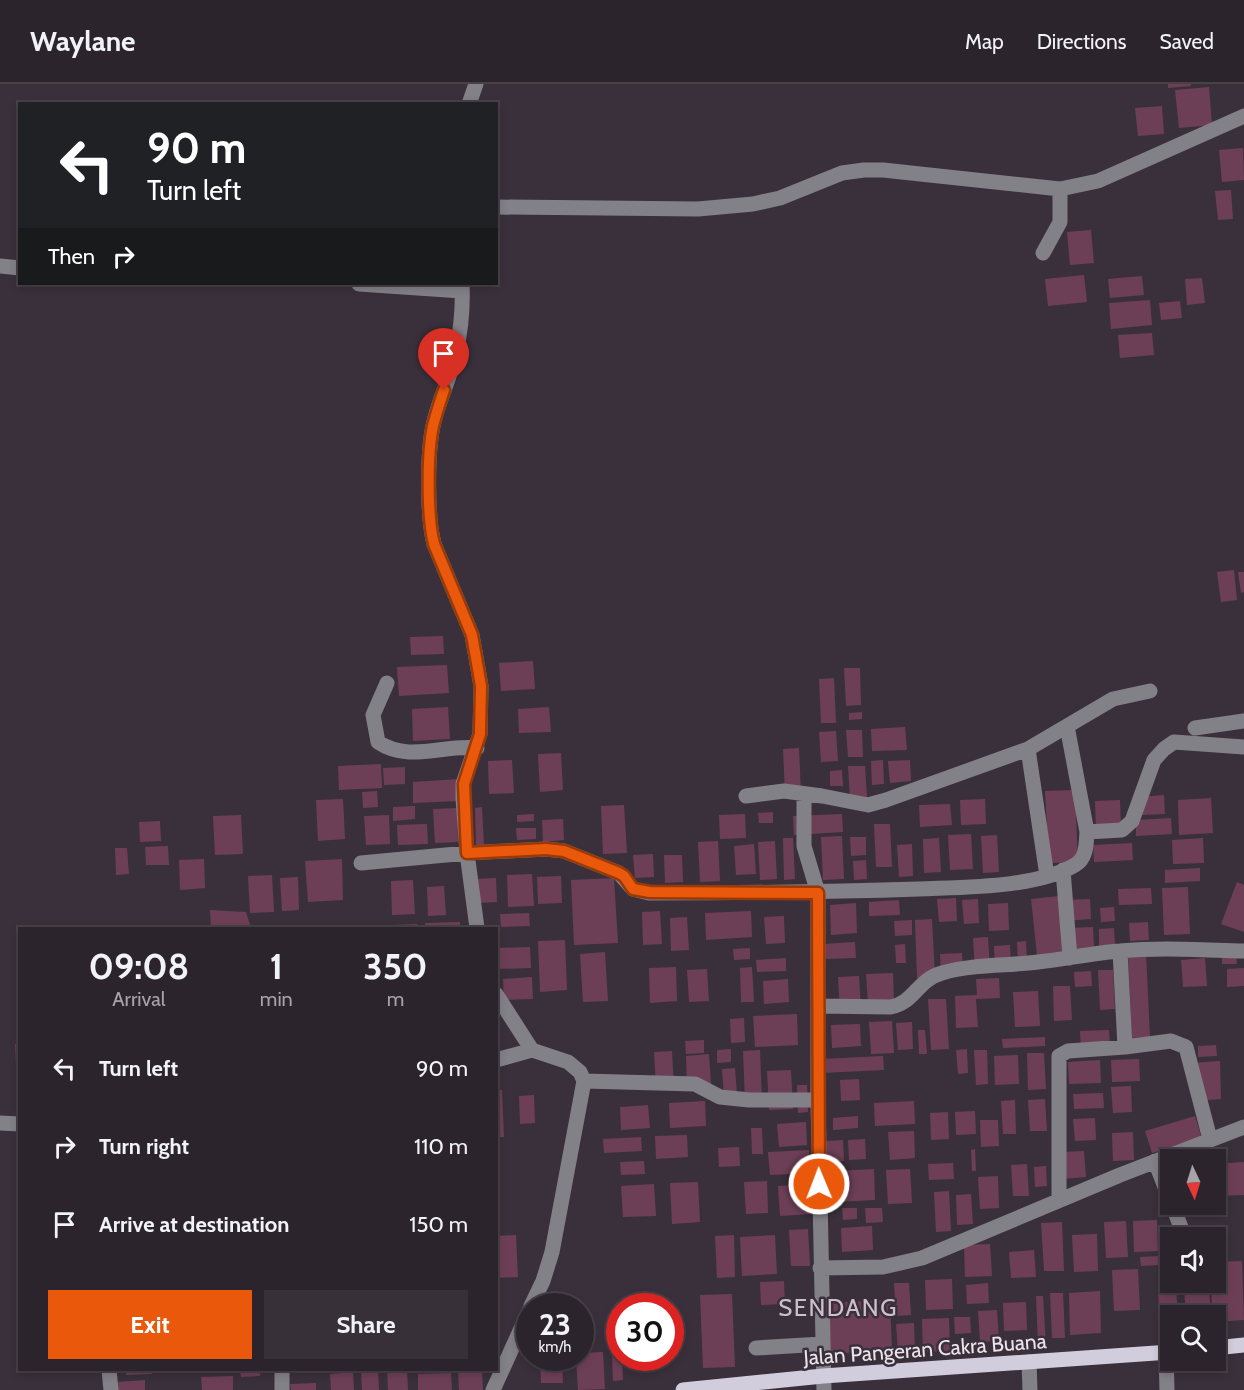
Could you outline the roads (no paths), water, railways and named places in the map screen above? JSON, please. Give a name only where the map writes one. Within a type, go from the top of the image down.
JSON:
[{"type":"main road","points":[[1226,1347],[1244,1345]]},
{"type":"main road","name":"Jalan Pangeran Cakra Buana","points":[[682,1390],[824,1383],[1029,1362],[1160,1353]]},
{"type":"street","points":[[470,102],[476,84]]},
{"type":"street","points":[[498,207],[698,209],[729,207],[780,198],[842,173],[883,170],[1060,189],[1098,181],[1243,121]]},
{"type":"street","points":[[1043,253],[1060,222],[1060,189]]},
{"type":"street","points":[[0,266],[18,268]]},
{"type":"street","points":[[393,285],[462,287],[456,352],[433,425],[430,444],[429,513],[434,544],[472,635],[482,694],[480,734],[464,784],[467,853],[477,927]]},
{"type":"street","points":[[387,683],[373,715],[378,742],[390,749],[408,751],[477,748]]},
{"type":"street","points":[[746,796],[784,791],[868,805],[1028,749],[1113,699],[1150,691]]},
{"type":"street","points":[[1195,728],[1244,721]]},
{"type":"street","points":[[361,863],[467,853],[546,849],[564,851],[619,873],[633,889],[650,892],[818,893],[950,887],[1016,882],[1047,876],[1077,864],[1086,851],[1087,832],[1067,726]]},
{"type":"street","points":[[1087,832],[1122,831],[1132,821],[1154,760],[1174,742],[1244,747]]},
{"type":"street","points":[[1028,749],[1047,876]]},
{"type":"street","points":[[804,794],[804,846],[818,893],[820,1268],[824,1383]]},
{"type":"street","points":[[1063,870],[1070,958]]},
{"type":"street","points":[[818,1006],[891,1007],[907,1002],[914,992],[928,980],[941,973],[971,968],[1120,951],[1167,949],[1244,951]]},
{"type":"street","points":[[1120,951],[1125,1047]]},
{"type":"street","points":[[498,997],[532,1050]]},
{"type":"street","points":[[1059,1200],[1059,1056],[1068,1051],[1170,1041],[1186,1047],[1210,1139]]},
{"type":"street","points":[[498,1059],[532,1050],[568,1062],[580,1072],[584,1081],[552,1252],[537,1293]]},
{"type":"street","points":[[584,1081],[695,1084],[720,1097],[749,1100],[818,1100]]},
{"type":"street","points":[[0,1123],[18,1124]]},
{"type":"street","points":[[820,1268],[883,1267],[922,1258],[1059,1200],[1244,1127]]},
{"type":"street","points":[[1155,1161],[1160,1174]]},
{"type":"street","points":[[493,1390],[516,1339]]},
{"type":"street","points":[[756,1348],[822,1344]]},
{"type":"street","points":[[1029,1362],[1030,1390]]},
{"type":"street","points":[[110,1371],[111,1390]]},
{"type":"street","points":[[282,1371],[282,1390]]},
{"type":"street","points":[[1167,1390],[1168,1371]]},
{"type":"district","name":"SENDANG","points":[[838,1307]]}]
